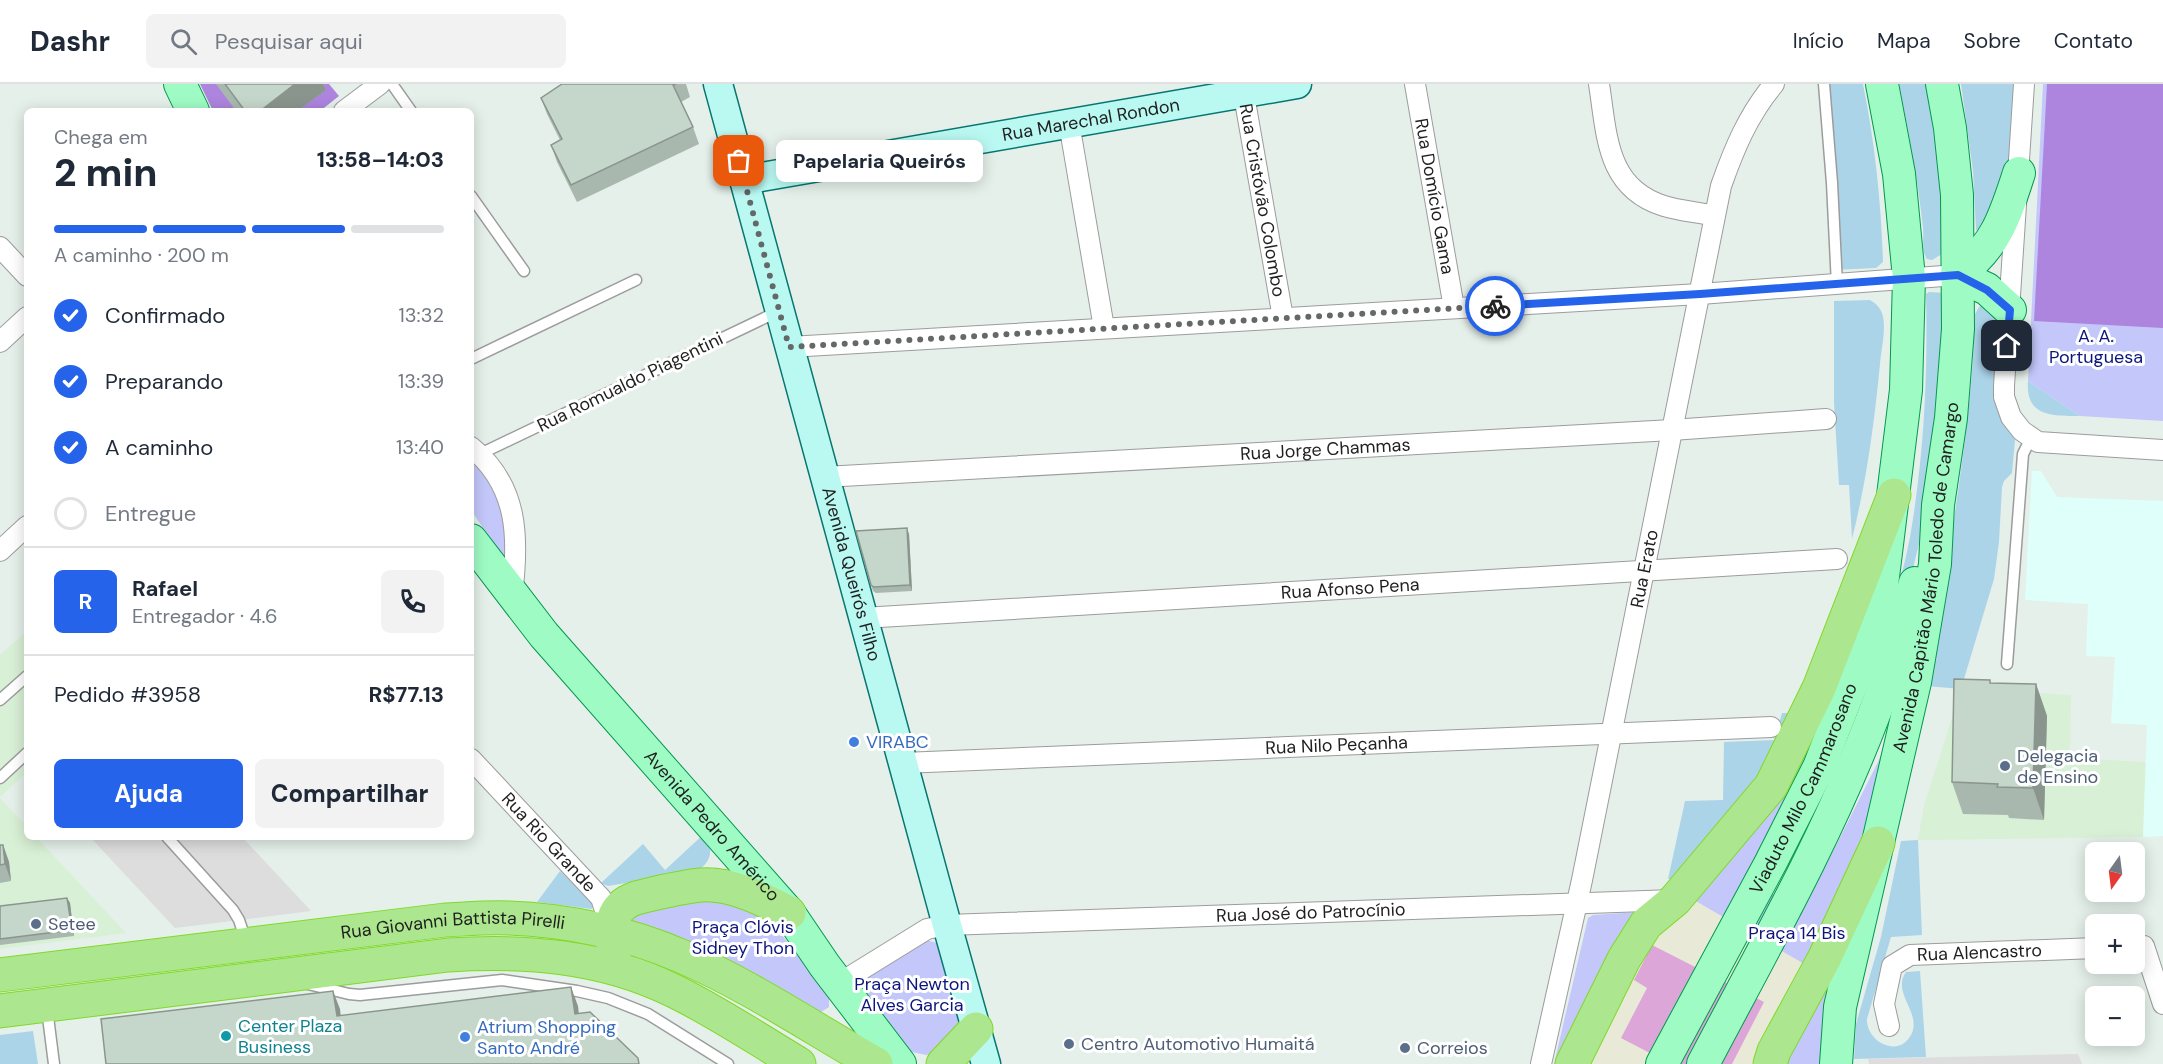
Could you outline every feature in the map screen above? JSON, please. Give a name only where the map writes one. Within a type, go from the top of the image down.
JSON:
[{"type":"highway","points":[[1572,1064],[1634,941],[1646,924],[1675,900],[1771,786],[1819,688],[1894,495]]},
{"type":"highway","points":[[1770,1064],[1774,1051],[1839,929],[1878,843]]},
{"type":"highway","points":[[615,969],[614,916],[618,908],[626,901],[702,885],[719,886],[754,896],[789,913]]},
{"type":"highway","name":"Rua Giovanni Battista Pirelli","points":[[0,975],[445,920],[499,918],[560,923],[613,933],[658,947],[708,969],[876,1064]]},
{"type":"highway","name":"Rua Giovanni Battista Pirelli","points":[[0,1011],[473,953],[523,953],[556,956],[615,969],[654,981],[688,998],[799,1064]]},
{"type":"highway","points":[[943,1064],[976,1029]]},
{"type":"main road","points":[[180,84],[192,108]]},
{"type":"main road","name":"Avenida Queirós Filho","points":[[718,84],[946,925],[986,1064]]},
{"type":"main road","name":"Rua Marechal Rondon","points":[[744,180],[1070,123],[1242,89],[1297,84]]},
{"type":"main road","points":[[1882,84],[1899,174],[1909,278],[1906,390],[1894,495]]},
{"type":"main road","name":"Avenida Capitão Mário Toledo de Camargo","points":[[1836,1064],[1840,1007],[1923,640],[1935,564],[1938,505],[1955,380],[1958,329],[1957,195],[1942,84]]},
{"type":"main road","points":[[2010,310],[1987,290],[1958,275],[1977,260],[1994,237],[2019,173]]},
{"type":"main road","name":"Viaduto Milo Cammarosano","points":[[1662,1064],[1771,862],[1819,767],[1863,655],[1882,585],[1894,495]]},
{"type":"main road","name":"Viaduto Milo Cammarosano","points":[[1703,1064],[1800,879],[1846,782],[1873,718],[1891,666],[1938,505]]},
{"type":"main road","name":"Avenida Pedro Américo","points":[[474,544],[551,644],[789,913],[838,984],[900,1064]]},
{"type":"main road","points":[[702,885],[709,879],[717,864],[714,828]]},
{"type":"street","points":[[348,108],[380,84]]},
{"type":"street","name":"Rua Domício Gama","points":[[1415,84],[1454,308]]},
{"type":"street","points":[[1599,84],[1612,157],[1628,186],[1638,195],[1665,206],[1714,216]]},
{"type":"street","name":"Rua Erato","points":[[1541,1064],[1577,902],[1721,186],[1743,129],[1762,98],[1774,84]]},
{"type":"street","points":[[2024,84],[2004,397],[2011,417],[2017,426],[2038,442],[2163,450]]},
{"type":"street","name":"Rua Cristóvão Colombo","points":[[1242,89],[1283,318]]},
{"type":"street","points":[[1070,123],[1104,328]]},
{"type":"street","points":[[0,247],[24,273]]},
{"type":"street","points":[[789,347],[1700,294],[1958,275]]},
{"type":"street","points":[[0,342],[24,320]]},
{"type":"street","name":"Rua Jorge Chammas","points":[[824,477],[1672,430],[1826,419]]},
{"type":"street","points":[[476,450],[497,475],[505,491],[515,524],[512,596]]},
{"type":"street","points":[[0,551],[24,529]]},
{"type":"street","name":"Rua Afonso Pena","points":[[863,618],[1837,559]]},
{"type":"street","name":"Rua Nilo Peçanha","points":[[903,763],[1771,727]]},
{"type":"street","name":"Rua Rio Grande","points":[[474,762],[601,898],[613,933]]},
{"type":"street","name":"Rua José do Patrocínio","points":[[946,925],[1675,900]]},
{"type":"street","points":[[838,984],[927,929],[946,925]]},
{"type":"street","points":[[2147,946],[2163,1004]]},
{"type":"street","name":"Rua Alencastro","points":[[1889,1026],[1884,1004],[1892,966],[1910,955],[2085,948]]},
{"type":"lane","points":[[392,84],[409,108]]},
{"type":"lane","points":[[1824,84],[1832,183],[1836,285]]},
{"type":"lane","points":[[474,200],[524,271]]},
{"type":"lane","points":[[474,358],[636,280]]},
{"type":"lane","name":"Rua Romualdo Piagentini","points":[[476,450],[779,311]]},
{"type":"lane","points":[[2007,664],[2023,454],[2031,438]]},
{"type":"lane","points":[[0,700],[24,679]]},
{"type":"lane","points":[[0,778],[24,756]]},
{"type":"lane","points":[[170,840],[233,910],[239,920],[247,945]]},
{"type":"lane","points":[[279,976],[343,993],[360,995],[502,980],[577,991],[608,998],[648,1014],[729,1064]]},
{"type":"lane","points":[[46,1005],[54,1064]]},
{"type":"shaded area","points":[[200,84],[329,84],[339,96],[324,108],[212,108]]},
{"type":"shaded area","points":[[1821,84],[1863,84],[1874,150],[1881,217],[1883,262],[1876,268],[1832,270]]},
{"type":"shaded area","points":[[1899,84],[1932,84],[1940,134],[1942,254],[1932,260],[1927,259],[1924,252],[1918,192]]},
{"type":"shaded area","points":[[1961,84],[2017,84],[2011,174],[1978,232],[1973,171]]},
{"type":"shaded area","name":"A. A. Portuguesa","points":[[2047,84],[2163,84],[2163,328],[2034,321]]},
{"type":"shaded area","points":[[1929,292],[1947,293],[1927,510],[1910,581],[1865,696],[1896,597],[1915,507],[1926,386],[1926,294]]},
{"type":"shaded area","points":[[1870,300],[1880,308],[1884,332],[1869,452],[1852,539],[1849,485],[1839,485],[1834,403],[1834,301]]},
{"type":"shaded area","points":[[1984,304],[1999,313],[2004,421],[2015,440],[2012,473],[2004,481],[2002,487],[1994,579],[1961,689],[1926,686],[1934,648],[1964,451],[1975,314]]},
{"type":"shaded area","points":[[2028,381],[2080,416],[2060,416],[2036,408],[2028,393]]},
{"type":"shaded area","points":[[2032,471],[2041,471],[2057,497],[2163,501],[2163,836],[2143,837],[2147,725],[2111,723],[2115,657],[2086,656],[2088,604],[2025,600]]},
{"type":"shaded area","points":[[24,634],[24,775],[0,797],[0,655]]},
{"type":"shaded area","points":[[1961,689],[2071,695],[2070,758],[2146,762],[2143,837],[1918,840],[1924,806]]},
{"type":"shaded area","points":[[1782,713],[1797,713],[1772,760],[1682,878],[1668,879],[1685,801],[1723,800],[1724,742],[1774,740]]},
{"type":"shaded area","points":[[0,798],[24,824],[24,840],[39,840],[126,933],[0,949]]},
{"type":"shaded area","points":[[705,833],[710,849],[709,859],[697,871],[608,886],[601,883],[643,844],[665,870]]},
{"type":"shaded area","points":[[93,840],[245,840],[311,911],[175,928]]},
{"type":"shaded area","points":[[1918,840],[1922,935],[1891,937],[1867,1019],[1871,1034],[1876,1040],[1890,1046],[1903,1044],[1913,1029],[1913,1021],[1904,996],[1902,980],[1906,972],[1920,971],[1926,1057],[1854,1059],[1856,1024],[1881,937],[1901,841]]},
{"type":"shaded area","points":[[560,871],[594,904],[592,909],[537,902]]},
{"type":"shaded area","points":[[1694,900],[1806,965],[1751,1064],[1586,1064],[1639,952]]},
{"type":"shaded area","points":[[1652,945],[1764,1002],[1732,1064],[1671,1064],[1621,1038],[1647,988],[1634,980]]},
{"type":"shaded area","points":[[33,1031],[38,1064],[0,1064],[0,1035]]},
{"type":"shaded area","points":[[2078,1054],[2082,1064],[1869,1064],[1868,1059]]},
{"type":"green space","name":"A. A. Portuguesa","points":[[2043,84],[2163,84],[2163,421],[2080,416],[2028,381]]},
{"type":"green space","points":[[474,464],[488,483],[499,504],[507,555],[501,555],[474,514]]},
{"type":"green space","name":"Praça 14 Bis","points":[[1836,698],[1747,880],[1803,911],[1878,762],[1897,714],[1865,853],[1806,965],[1694,900],[1804,750]]},
{"type":"green space","name":"Praça Clóvis Sidney Thon","points":[[704,901],[735,903],[772,922],[829,997],[829,1007],[821,1012],[633,921],[633,918],[641,913],[658,907]]},
{"type":"green space","points":[[1638,912],[1561,1064],[1554,1064],[1588,918],[1593,915]]},
{"type":"green space","name":"Praça Newton Alves Garcia","points":[[926,940],[937,943],[959,1019],[958,1029],[938,1053],[926,1055],[907,1051],[861,986],[865,978]]},
{"type":"green space","name":"Praça 14 Bis","points":[[1837,963],[1826,1064],[1786,1064]]},
{"type":"building","points":[[225,84],[295,84],[264,108],[243,108]]},
{"type":"building","points":[[562,84],[676,84],[673,85],[693,127],[571,185],[551,145],[562,139],[541,98]]},
{"type":"building","points":[[907,528],[910,585],[874,587],[871,585],[856,531]]},
{"type":"building","points":[[1954,679],[1990,680],[1990,683],[2036,684],[2033,788],[1952,782]]},
{"type":"building","points":[[0,845],[3,845],[5,864],[0,865]]},
{"type":"building","name":"Setee","points":[[67,898],[72,930],[0,939],[0,906]]},
{"type":"building","points":[[571,987],[575,1014],[590,1012],[638,1058],[639,1064],[106,1064],[101,1019],[333,991],[337,1016]]},
{"type":"way so far","points":[[739,161],[789,347],[1495,306]]},
{"type":"place","name":"Papelaria Queirós","points":[[739,161]]},
{"type":"place","name":"VIRABC","points":[[854,742]]},
{"type":"place","name":"Delegacia de Ensino","points":[[2005,766]]},
{"type":"place","name":"Setee","points":[[36,924]]},
{"type":"place","name":"Center Plaza Business","points":[[226,1036]]},
{"type":"place","name":"Atrium Shopping Santo André","points":[[465,1037]]},
{"type":"place","name":"Centro Automotivo Humaitá","points":[[1069,1044]]},
{"type":"place","name":"Correios","points":[[1405,1048]]},
{"type":"route","points":[[1495,306],[1836,285],[1958,275],[1996,296],[2010,310],[2007,346]]}]
